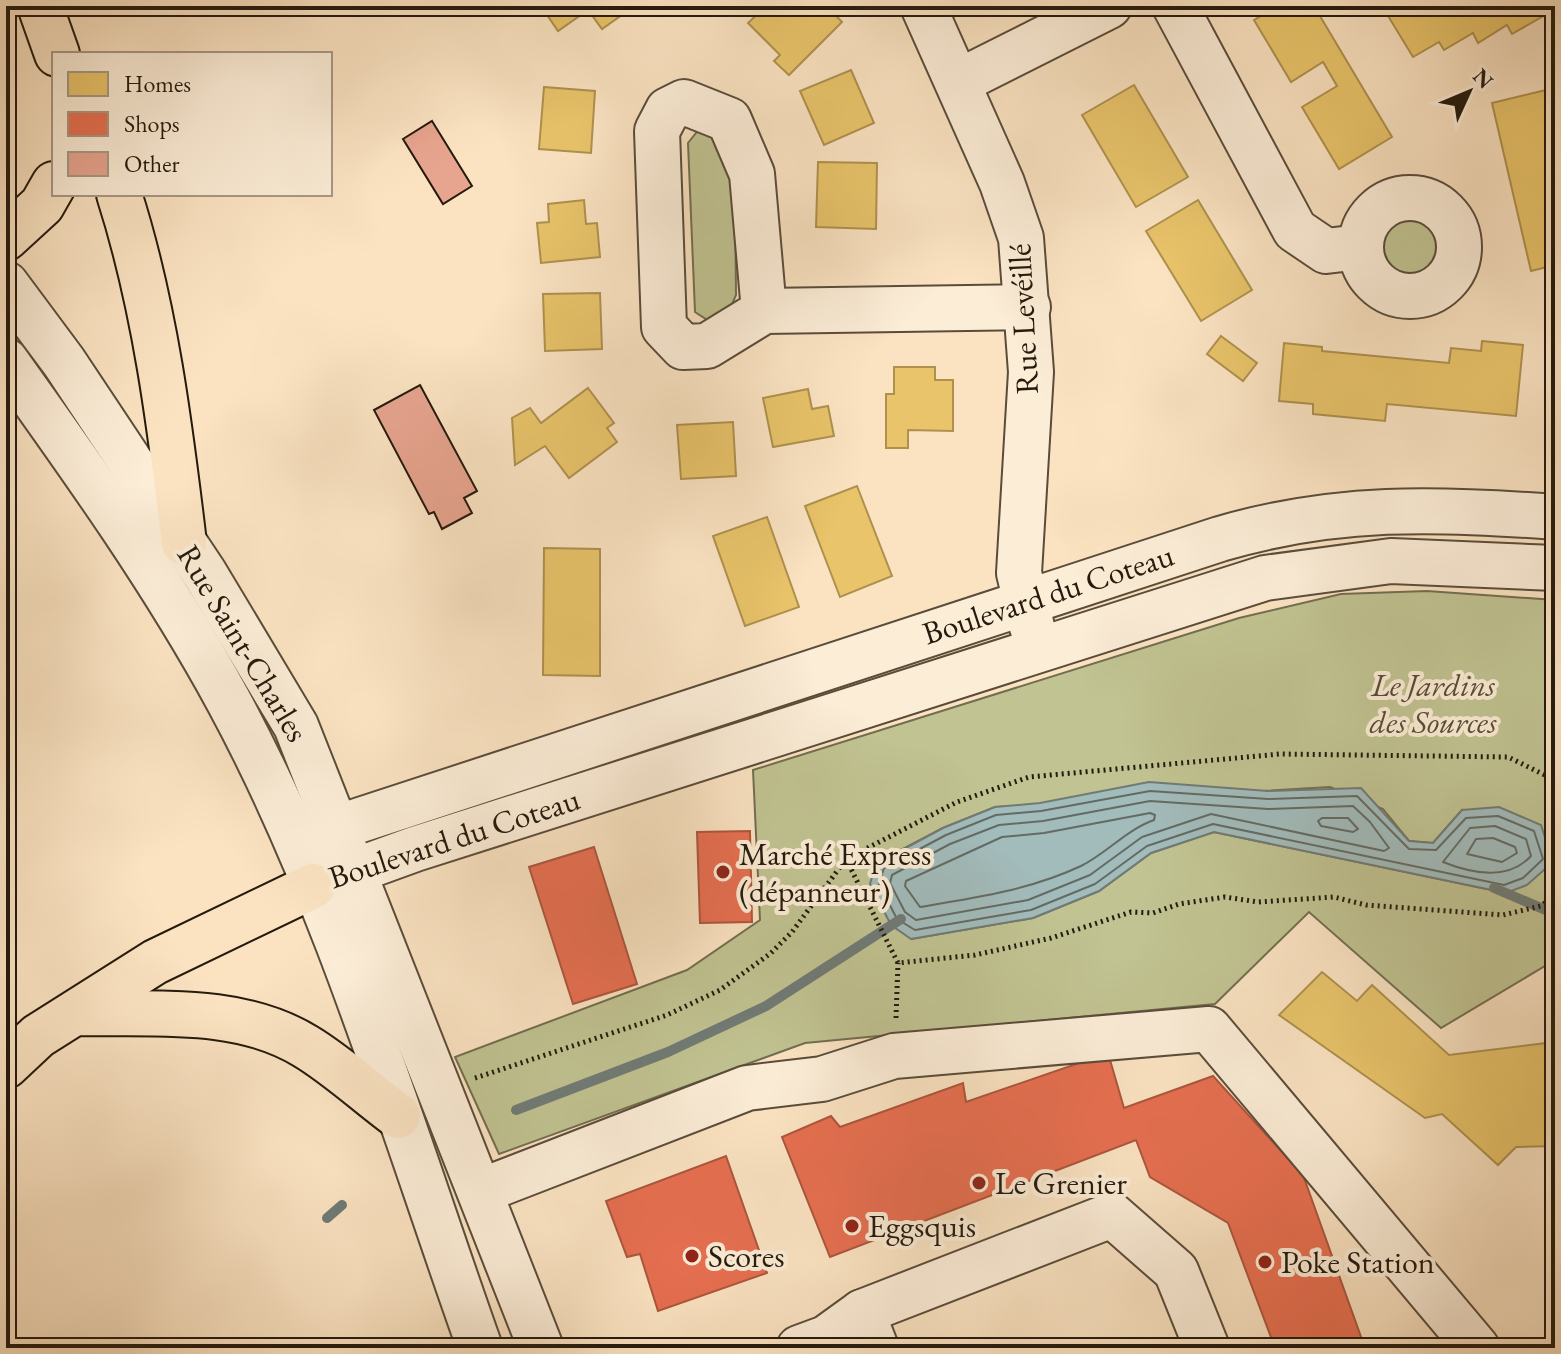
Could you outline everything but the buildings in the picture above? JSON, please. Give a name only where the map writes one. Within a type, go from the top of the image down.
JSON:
[{"type":"highway","points":[[40,6],[56,52]]},
{"type":"highway","points":[[6,238],[42,205],[52,188]]},
{"type":"highway","points":[[120,196],[134,248],[168,416],[184,543]]},
{"type":"highway","points":[[6,1066],[38,1036],[155,962],[313,886]]},
{"type":"highway","points":[[77,1013],[198,1016],[255,1025],[306,1047],[398,1116]]},
{"type":"street","name":"Rue Levéillé","points":[[923,6],[1002,183],[1021,238],[1031,372],[1019,573],[1024,602],[1040,648]]},
{"type":"street","points":[[958,82],[1109,6]]},
{"type":"street","points":[[1175,6],[1295,230],[1326,251],[1360,247]]},
{"type":"street","points":[[764,311],[752,174],[729,120],[684,102],[668,110],[657,131],[664,327],[683,347],[707,346],[764,311],[1028,307]]},
{"type":"street","name":"Rue Saint-Charles","points":[[6,284],[64,362],[184,543],[296,726],[356,870],[541,1348]]},
{"type":"street","name":"Rue Saint-Charles","points":[[6,361],[112,515],[200,652],[248,740],[313,886],[480,1348]]},
{"type":"street","name":"Boulevard du Coteau","points":[[313,886],[339,827],[1220,539],[1316,516],[1437,509],[1555,517]]},
{"type":"street","name":"Boulevard du Coteau","points":[[313,886],[616,784],[1228,588],[1333,566],[1424,561],[1555,568]]},
{"type":"street","points":[[200,652],[237,626]]},
{"type":"street","points":[[601,741],[616,784]]},
{"type":"street","points":[[481,1191],[747,1088],[822,1079],[894,1056],[1209,1029],[1477,1348]]},
{"type":"street","points":[[799,1348],[826,1338],[869,1330],[1112,1215],[1176,1271],[1207,1348]]},
{"type":"path","points":[[463,1083],[667,1015],[720,990],[781,942],[846,859],[957,802],[1029,777],[1280,754],[1508,757],[1555,780]]},
{"type":"path","points":[[846,859],[898,963],[894,1056]]},
{"type":"path","points":[[898,963],[975,955],[1051,938],[1131,912],[1153,913],[1179,904],[1225,897],[1258,902],[1334,897],[1366,905],[1503,915],[1541,906],[1555,894]]},
{"type":"green space","points":[[704,123],[726,157],[735,195],[736,295],[727,316],[712,323],[695,312],[688,143]]},
{"type":"green space","points":[[1411,211],[1432,217],[1442,227],[1448,248],[1442,269],[1432,279],[1411,285],[1390,279],[1380,269],[1374,248],[1380,227],[1390,217]]},
{"type":"green space","name":"Le Jardins des Sources","points":[[1427,591],[1555,600],[1555,960],[1441,1028],[1309,912],[1215,1004],[805,1043],[499,1154],[455,1057],[687,970],[760,920],[753,770],[1239,618],[1341,594]],"holes":[[[1330,787],[1383,809],[1409,841],[1433,843],[1462,810],[1506,893],[1214,832],[1151,853],[1099,891],[1033,918],[912,939],[876,863],[943,828],[995,807]]]},
{"type":"water","points":[[1149,782],[1268,791],[1361,788],[1409,841],[1433,843],[1462,810],[1499,807],[1541,825],[1553,862],[1527,885],[1506,893],[1214,832],[1151,853],[1099,891],[1033,918],[911,939],[891,925],[870,884],[876,864],[943,828],[995,807],[1040,803]]},
{"type":"waterway","points":[[1494,888],[1555,914]]},
{"type":"waterway","points":[[516,1110],[668,1052],[766,1006],[901,919]]},
{"type":"waterway","points":[[327,1218],[342,1205]]},
{"type":"place","name":"Marché Express (dépanneur)","points":[[723,872]]},
{"type":"place","name":"Le Grenier","points":[[979,1183]]},
{"type":"place","name":"Eggsquis","points":[[852,1226]]},
{"type":"place","name":"Scores","points":[[692,1256]]},
{"type":"place","name":"Poke Station","points":[[1265,1262]]}]
